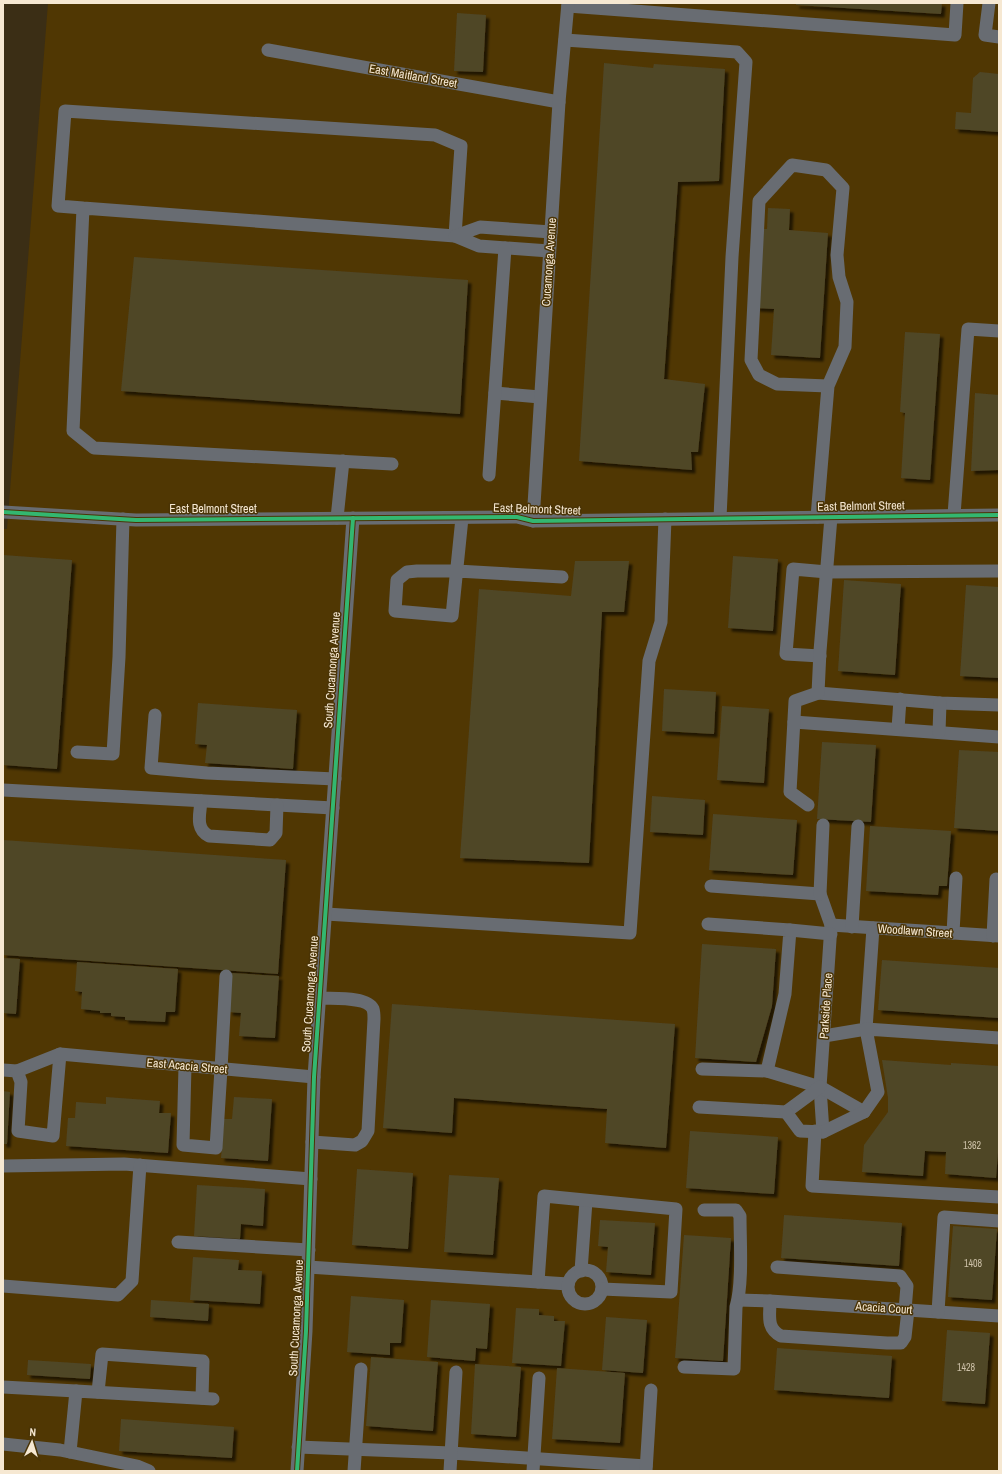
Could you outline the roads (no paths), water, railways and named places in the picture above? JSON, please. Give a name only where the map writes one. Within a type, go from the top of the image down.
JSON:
[{"type":"street","points":[[568,4],[614,6],[955,35],[957,3]]},
{"type":"street","points":[[989,3],[985,36],[999,37]]},
{"type":"street","name":"Cucamonga Avenue","points":[[532,521],[559,102],[568,4]]},
{"type":"street","points":[[565,40],[737,52],[746,62],[732,257],[720,518]]},
{"type":"street","name":"East Maitland Street","points":[[268,50],[559,102]]},
{"type":"street","points":[[455,236],[461,146],[435,135],[65,111],[58,206],[455,236],[479,246],[549,251]]},
{"type":"street","points":[[817,517],[828,386],[845,347],[847,302],[839,277],[837,255],[843,188],[826,170],[792,165],[759,201],[751,360],[759,375],[777,384],[828,386]]},
{"type":"street","points":[[83,208],[73,431],[94,448],[392,464]]},
{"type":"street","points":[[455,236],[480,227],[551,232]]},
{"type":"street","points":[[489,475],[505,248]]},
{"type":"street","points":[[954,515],[968,329],[999,331]]},
{"type":"street","points":[[495,393],[540,396]]},
{"type":"street","points":[[337,518],[343,461]]},
{"type":"street","name":"East Belmont Street","points":[[3,512],[123,519],[517,517],[532,521],[999,514]]},
{"type":"street","points":[[818,693],[831,517]]},
{"type":"street","name":"South Cucamonga Avenue","points":[[297,1471],[306,1331],[314,1077],[353,518]]},
{"type":"street","points":[[462,518],[457,571],[452,616],[395,611],[397,580],[407,572],[457,571],[562,577]]},
{"type":"street","points":[[77,752],[113,754],[119,657],[123,519]]},
{"type":"street","points":[[326,914],[630,933],[649,662],[661,622],[665,519]]},
{"type":"street","points":[[820,656],[786,654],[793,569],[827,572],[999,571]]},
{"type":"street","points":[[808,805],[790,792],[795,701],[818,693],[999,705]]},
{"type":"street","points":[[898,729],[900,699]]},
{"type":"street","points":[[939,732],[940,702]]},
{"type":"street","points":[[155,715],[151,768],[207,773],[335,779]]},
{"type":"street","points":[[794,722],[999,737]]},
{"type":"street","points":[[3,790],[333,808]]},
{"type":"street","points":[[201,801],[199,827],[203,833],[209,836],[262,840],[270,840],[276,833],[277,805]]},
{"type":"street","points":[[823,825],[820,894],[831,930]]},
{"type":"street","points":[[852,927],[858,826]]},
{"type":"street","points":[[953,933],[956,878]]},
{"type":"street","points":[[996,879],[996,936]]},
{"type":"street","points":[[711,886],[820,894]]},
{"type":"street","name":"Woodlawn Street","points":[[708,924],[790,930],[831,930],[852,927],[996,936]]},
{"type":"street","points":[[786,1112],[800,1131],[819,1132],[864,1112],[878,1092],[866,1029],[873,928]]},
{"type":"street","points":[[767,1071],[785,994],[790,930]]},
{"type":"street","name":"Parkside Place","points":[[831,930],[820,1087],[819,1132],[812,1186],[999,1197]]},
{"type":"street","points":[[185,1066],[182,1145],[216,1148],[226,976]]},
{"type":"street","points":[[312,1142],[354,1145],[362,1141],[368,1131],[374,1019],[373,1010],[369,1004],[361,1000],[320,998]]},
{"type":"street","points":[[824,1036],[866,1029],[999,1038]]},
{"type":"street","points":[[3,1070],[16,1071],[60,1054],[53,1136],[18,1131],[21,1082],[16,1071]]},
{"type":"street","name":"East Acacia Street","points":[[60,1054],[314,1077]]},
{"type":"street","points":[[702,1069],[767,1071],[820,1087],[864,1112]]},
{"type":"street","points":[[699,1107],[786,1112],[820,1087]]},
{"type":"street","points":[[3,1166],[124,1164],[311,1179]]},
{"type":"street","points":[[3,1286],[118,1295],[132,1281],[140,1165]]},
{"type":"street","points":[[538,1282],[544,1196],[676,1210],[671,1292],[602,1289]]},
{"type":"street","points":[[581,1271],[586,1201]]},
{"type":"street","points":[[684,1367],[734,1369],[736,1308],[738,1300],[740,1266],[740,1216],[736,1210],[704,1210]]},
{"type":"street","points":[[938,1312],[944,1217],[999,1221]]},
{"type":"street","points":[[178,1242],[309,1250]]},
{"type":"street","points":[[308,1267],[568,1284]]},
{"type":"street","points":[[770,1301],[770,1325],[774,1332],[781,1336],[901,1343],[905,1337],[907,1286],[900,1276],[777,1267]]},
{"type":"street","points":[[587,1270],[596,1274],[600,1278],[602,1289],[597,1299],[587,1304],[581,1304],[572,1297],[569,1292],[568,1284],[572,1276],[581,1271],[587,1270]]},
{"type":"street","name":"Acacia Court","points":[[738,1300],[999,1316]]},
{"type":"street","points":[[3,1387],[207,1399],[203,1361],[102,1354],[98,1392]]},
{"type":"street","points":[[354,1471],[361,1369]]},
{"type":"street","points":[[450,1471],[456,1372]]},
{"type":"street","points":[[534,1465],[539,1378]]},
{"type":"street","points":[[298,1447],[451,1453],[534,1465],[646,1468],[651,1390]]},
{"type":"street","points":[[70,1452],[76,1391]]},
{"type":"street","points":[[3,1444],[24,1445],[70,1452],[138,1466],[148,1471]]},
{"type":"street","points":[[105,1459],[116,1471]]}]
